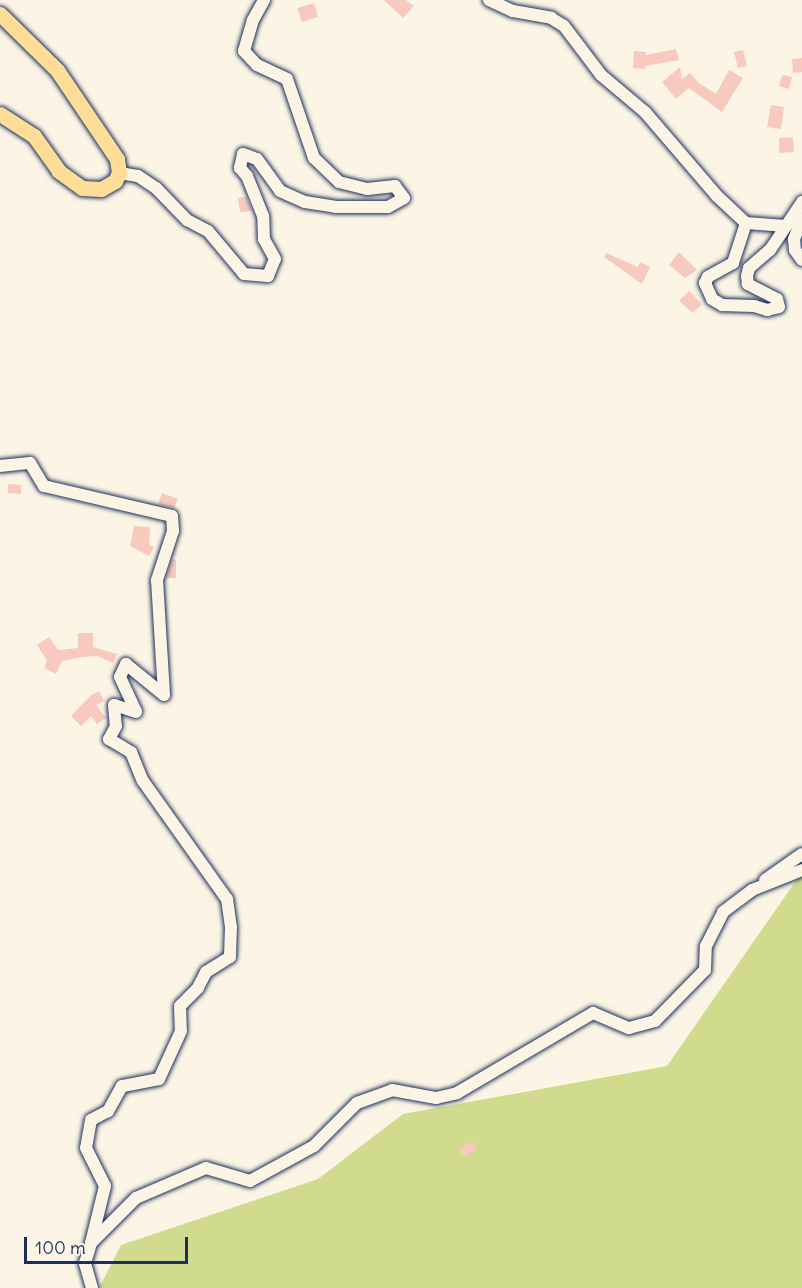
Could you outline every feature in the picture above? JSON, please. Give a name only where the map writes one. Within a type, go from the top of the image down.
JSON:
[{"type":"main road","points":[[0,14],[57,70],[117,159],[119,173],[109,187],[91,190],[82,188],[59,171],[34,136],[0,114]]},
{"type":"street","points":[[119,173],[138,176],[156,188],[187,220],[208,231],[244,274],[268,276],[275,259],[264,239],[263,216],[247,176],[240,168],[243,153],[257,159],[280,191],[305,202],[335,207],[388,207],[404,198],[395,186],[367,189],[339,182],[314,158],[287,79],[256,65],[244,51],[253,20],[264,0]]},
{"type":"street","points":[[489,0],[513,11],[551,18],[564,26],[601,75],[645,112],[710,188],[746,223],[786,226]]},
{"type":"street","points":[[746,223],[733,262],[708,277],[705,283],[712,299],[722,305],[754,306],[767,310],[779,307],[777,299],[748,284],[747,276],[749,268],[770,250],[802,202]]},
{"type":"street","points":[[802,219],[794,239],[795,250],[802,260]]},
{"type":"street","points":[[0,465],[30,463],[44,486],[172,516],[173,531],[157,580],[164,695],[126,664],[120,677],[136,712],[114,705],[116,726],[110,740],[131,752],[143,781],[226,899],[231,927],[230,957],[206,972],[198,988],[180,1006],[181,1031],[159,1079],[122,1086],[108,1111],[91,1120],[86,1148],[105,1186],[86,1263],[92,1288]]},
{"type":"street","points":[[92,1242],[136,1198],[206,1168],[250,1181],[314,1146],[357,1103],[392,1090],[436,1098],[457,1093],[593,1013],[629,1028],[655,1021],[705,970],[706,946],[723,912],[802,854]]},
{"type":"street","points":[[752,890],[802,870]]},
{"type":"green space","points":[[802,872],[802,1288],[99,1288],[121,1245],[318,1179],[403,1114],[667,1066]]},
{"type":"building","points":[[384,0],[406,0],[414,6],[403,18]]},
{"type":"building","points":[[314,3],[318,17],[302,22],[297,8]]},
{"type":"building","points":[[676,49],[679,60],[645,66],[645,69],[633,68],[634,51],[646,52],[646,55]]},
{"type":"building","points":[[743,50],[747,66],[738,68],[734,52]]},
{"type":"building","points":[[802,58],[802,72],[793,73],[792,59]]},
{"type":"building","points":[[680,67],[682,79],[690,73],[699,83],[716,94],[729,70],[743,78],[722,112],[689,88],[676,99],[662,82]]},
{"type":"building","points":[[782,75],[792,77],[789,89],[779,86]]},
{"type":"building","points":[[771,105],[784,107],[781,129],[767,127]]},
{"type":"building","points":[[793,137],[794,152],[779,153],[779,138]]},
{"type":"building","points":[[246,197],[252,211],[240,212],[238,198]]},
{"type":"building","points":[[679,252],[697,270],[685,278],[669,265]]},
{"type":"building","points":[[606,253],[638,267],[640,262],[650,267],[642,284],[604,257]]},
{"type":"building","points":[[689,291],[702,304],[693,313],[679,301]]},
{"type":"building","points":[[8,484],[21,485],[21,494],[8,493]]},
{"type":"building","points":[[162,493],[178,499],[174,508],[158,504]]},
{"type":"building","points":[[134,526],[150,527],[149,545],[154,547],[149,556],[130,546]]},
{"type":"building","points":[[172,559],[176,560],[176,578],[166,578]]},
{"type":"building","points":[[78,633],[93,633],[93,647],[117,654],[113,663],[97,656],[82,657],[62,661],[56,674],[44,668],[47,661],[37,645],[49,637],[58,650],[78,648]]},
{"type":"building","points":[[99,691],[104,701],[96,705],[106,718],[97,724],[91,716],[81,726],[71,716],[90,696]]},
{"type":"building","points":[[473,1141],[477,1149],[463,1156],[459,1149]]}]
